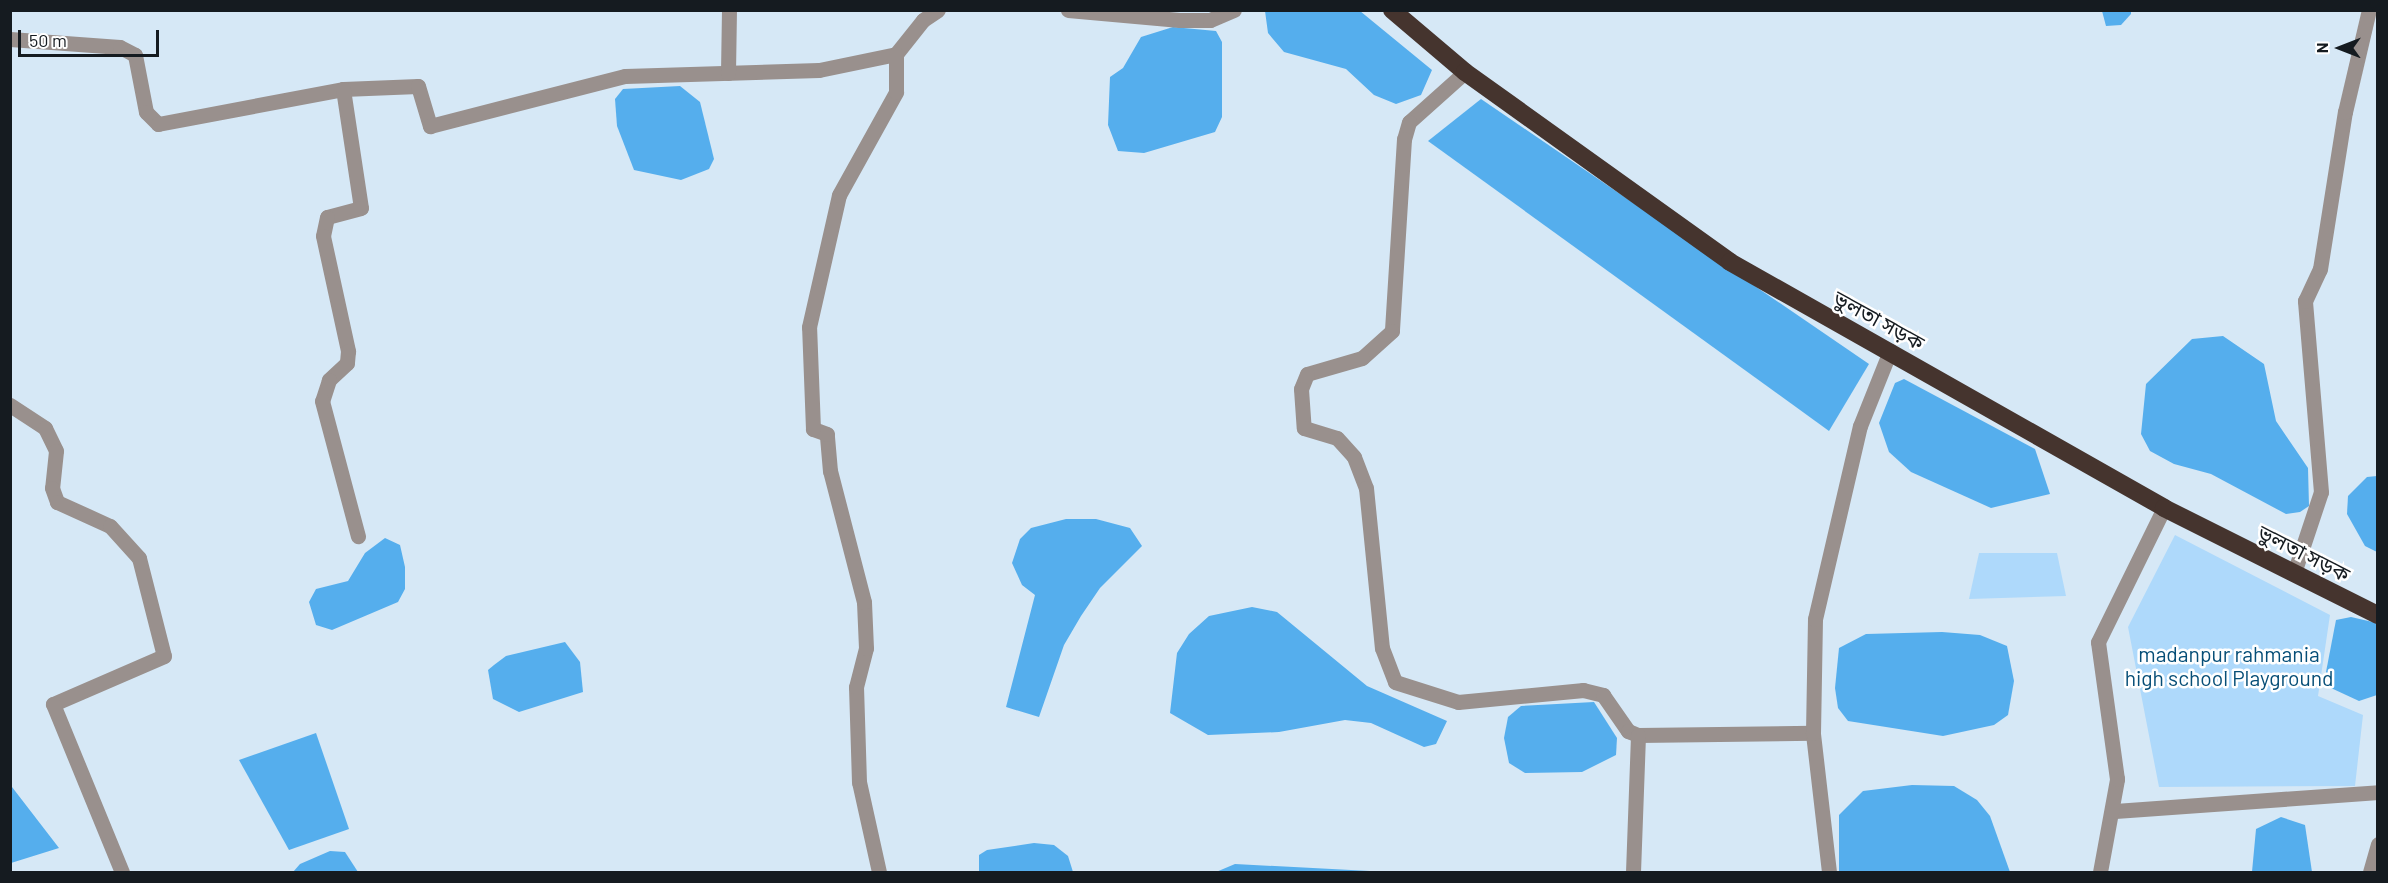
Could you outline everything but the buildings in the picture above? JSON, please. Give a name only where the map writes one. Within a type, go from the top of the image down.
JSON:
[{"type":"highway","name":"ভুলতা সড়ক","points":[[1392,10],[1465,72],[1730,262],[2164,508],[2378,615]]},
{"type":"street","points":[[728,73],[729,10]]},
{"type":"street","points":[[879,873],[859,782],[856,687],[866,648],[864,602],[830,471],[827,434],[813,429],[809,327],[839,195],[896,92],[896,54],[923,20],[938,10]]},
{"type":"street","points":[[1068,10],[1210,20],[1234,10]]},
{"type":"street","points":[[2294,573],[2321,492],[2306,302],[2320,269],[2345,112],[2369,10]]},
{"type":"street","points":[[10,39],[120,47],[135,55],[146,112],[158,124],[343,89],[418,86],[430,126],[625,76],[819,70],[896,54]]},
{"type":"street","points":[[1465,72],[1409,122],[1404,139],[1392,331],[1362,358],[1307,374],[1299,411],[1312,434],[1336,438],[1354,457],[1366,488],[1382,648],[1395,682],[1458,702],[1583,690],[1603,695],[1628,731],[1638,735],[1813,733]]},
{"type":"street","points":[[343,89],[361,208],[327,217],[325,226],[348,351],[347,363],[329,380],[322,400],[358,536]]},
{"type":"street","points":[[1829,873],[1813,733],[1815,620],[1860,426],[1890,351]]},
{"type":"street","points":[[10,405],[45,428],[56,451],[52,488],[57,502],[110,526],[140,558],[164,656],[53,704],[122,873]]},
{"type":"street","points":[[2100,873],[2115,811],[2117,779],[2098,642],[2164,508]]},
{"type":"street","points":[[1633,873],[1638,735]]},
{"type":"street","points":[[2115,811],[2378,792]]},
{"type":"street","points":[[2370,873],[2378,844]]},
{"type":"green space","name":"madanpur rahmania high school Playground","points":[[2175,535],[2330,615],[2318,696],[2363,715],[2355,786],[2159,787],[2128,627]]},
{"type":"green space","points":[[1979,553],[2057,553],[2066,596],[1969,599]]},
{"type":"water","points":[[1265,11],[1360,11],[1432,70],[1421,95],[1396,104],[1374,95],[1346,69],[1284,52],[1268,33]]},
{"type":"water","points":[[2102,11],[2131,11],[2131,14],[2121,25],[2106,26]]},
{"type":"water","points":[[1173,27],[1216,31],[1222,42],[1222,117],[1215,132],[1144,153],[1118,151],[1108,125],[1110,77],[1123,68],[1141,37]]},
{"type":"water","points":[[680,86],[700,102],[714,159],[709,169],[681,180],[634,170],[617,126],[615,99],[623,89]]},
{"type":"water","points":[[1481,99],[1869,364],[1829,431],[1428,141]]},
{"type":"water","points":[[2223,336],[2264,364],[2276,421],[2308,468],[2309,506],[2300,512],[2286,514],[2211,474],[2174,464],[2150,451],[2141,434],[2146,384],[2192,339]]},
{"type":"water","points":[[1904,379],[2035,449],[2050,494],[1991,508],[1911,472],[1889,452],[1879,423],[1895,383]]},
{"type":"water","points":[[2378,476],[2377,552],[2365,546],[2347,514],[2348,496],[2367,477]]},
{"type":"water","points":[[1066,519],[1096,519],[1130,528],[1142,546],[1100,588],[1081,616],[1064,645],[1039,717],[1006,707],[1035,595],[1022,585],[1012,563],[1020,539],[1031,528]]},
{"type":"water","points":[[385,538],[400,545],[405,567],[405,589],[398,602],[332,630],[316,625],[309,602],[316,589],[348,581],[365,553]]},
{"type":"water","points":[[1252,607],[1277,612],[1367,686],[1447,721],[1436,744],[1424,747],[1371,723],[1345,720],[1279,732],[1208,735],[1170,713],[1177,653],[1189,634],[1209,616]]},
{"type":"water","points":[[2351,617],[2377,623],[2377,695],[2359,701],[2331,688],[2326,672],[2336,620]]},
{"type":"water","points":[[1942,632],[1980,635],[2007,646],[2014,681],[2008,715],[1994,725],[1943,736],[1848,721],[1838,708],[1835,688],[1839,648],[1866,634]]},
{"type":"water","points":[[565,642],[580,662],[583,692],[519,712],[493,699],[488,670],[494,665],[506,656]]},
{"type":"water","points":[[1594,702],[1617,738],[1616,755],[1582,772],[1525,773],[1509,763],[1504,738],[1508,717],[1521,706]]},
{"type":"water","points":[[316,733],[349,829],[289,850],[239,760]]},
{"type":"water","points":[[10,783],[12,787],[59,848],[11,863]]},
{"type":"water","points":[[1912,785],[1954,786],[1977,800],[1990,816],[2010,872],[1839,872],[1839,815],[1863,791]]},
{"type":"water","points":[[2281,817],[2305,825],[2312,872],[2252,872],[2256,829]]},
{"type":"water","points":[[1034,843],[1054,845],[1068,856],[1073,872],[979,872],[979,855],[987,850]]},
{"type":"water","points":[[330,851],[345,852],[358,872],[293,872],[300,864]]},
{"type":"water","points":[[1235,864],[1389,872],[1216,872]]}]
